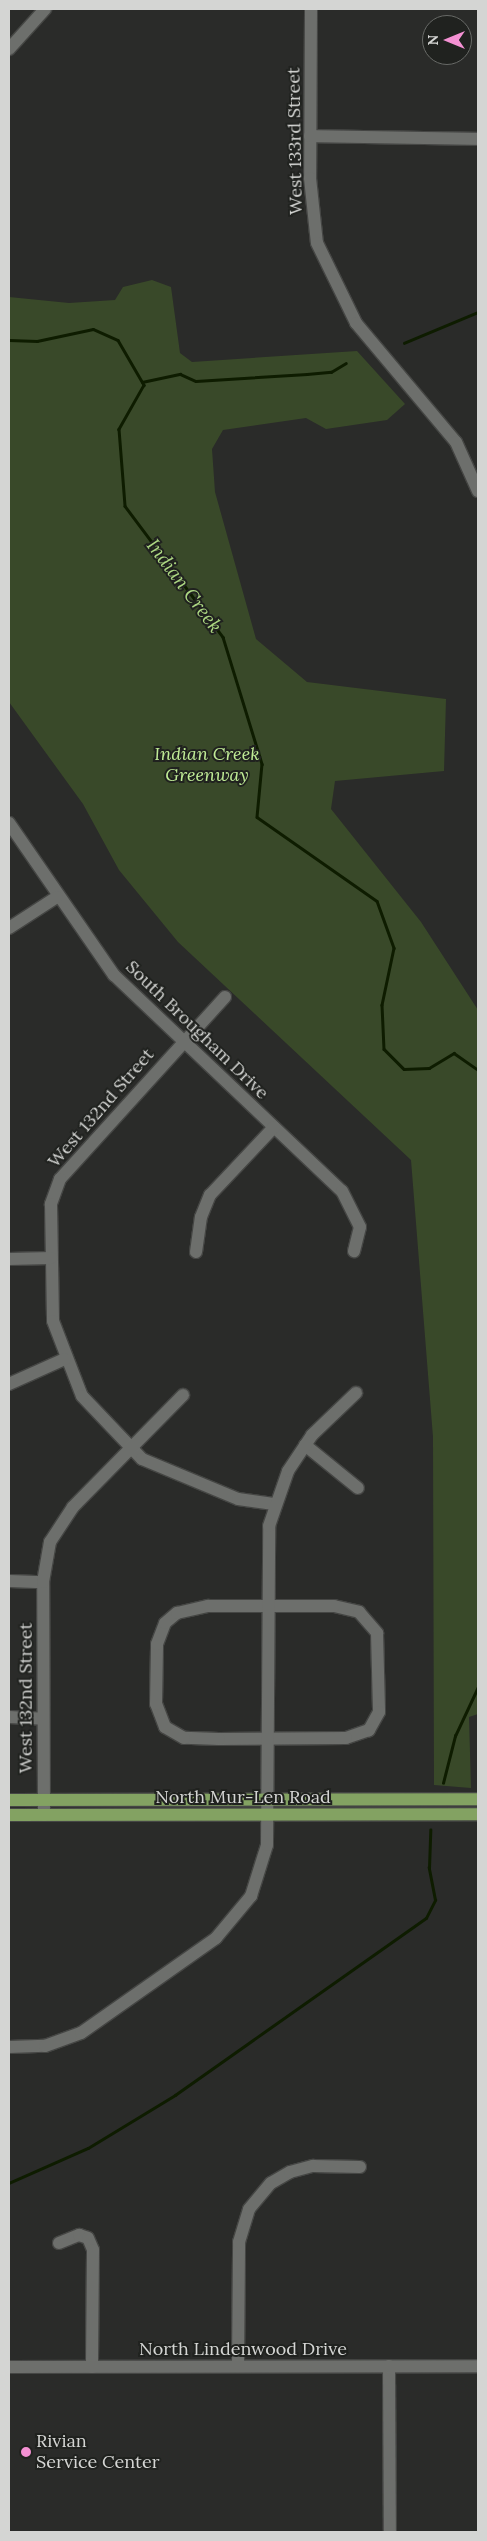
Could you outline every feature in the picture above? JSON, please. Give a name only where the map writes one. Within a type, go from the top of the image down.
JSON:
[{"type":"main road","name":"North Mur-Len Road","points":[[9,1800],[478,1799]]},
{"type":"main road","name":"North Mur-Len Road","points":[[9,1815],[478,1814]]},
{"type":"street","points":[[9,50],[45,9]]},
{"type":"street","name":"West 133rd Street","points":[[311,9],[310,136],[314,226],[338,294],[370,342],[456,442],[478,491]]},
{"type":"street","points":[[310,136],[478,139]]},
{"type":"street","name":"South Brougham Drive","points":[[9,823],[57,897],[114,975],[348,1200],[360,1227],[354,1251]]},
{"type":"street","points":[[9,928],[57,897]]},
{"type":"street","name":"West 132nd Street","points":[[130,1448],[82,1396],[65,1359],[53,1320],[50,1258],[51,1204],[65,1169],[225,997]]},
{"type":"street","points":[[196,1252],[200,1217],[210,1195],[274,1127]]},
{"type":"street","points":[[9,1259],[50,1258]]},
{"type":"street","points":[[9,1384],[65,1359]]},
{"type":"street","points":[[9,2047],[45,2046],[82,2033],[225,1930],[258,1883],[266,1856],[268,1814],[267,1551],[274,1504],[305,1446],[356,1393]]},
{"type":"street","name":"West 132nd Street","points":[[44,1815],[43,1582],[54,1534],[73,1507],[183,1396]]},
{"type":"street","points":[[305,1446],[358,1488]]},
{"type":"street","points":[[130,1448],[175,1476],[238,1499],[274,1504]]},
{"type":"street","points":[[9,1580],[43,1582]]},
{"type":"street","points":[[268,1606],[345,1607],[368,1620],[377,1633],[379,1712],[369,1730],[341,1738],[184,1738],[165,1727],[156,1704],[157,1644],[165,1622],[191,1607],[268,1606]]},
{"type":"street","points":[[9,1717],[43,1719]]},
{"type":"street","points":[[238,2366],[238,2247],[249,2209],[271,2183],[290,2172],[313,2166],[360,2167]]},
{"type":"street","points":[[59,2243],[79,2235],[88,2238],[92,2250],[92,2368]]},
{"type":"street","points":[[389,2366],[390,2532]]},
{"type":"street","name":"North Lindenwood Drive","points":[[9,2367],[478,2366]]},
{"type":"green space","name":"Indian Creek Greenway","points":[[152,280],[171,287],[180,353],[192,362],[357,351],[405,404],[387,420],[326,429],[306,418],[223,430],[212,449],[215,492],[256,639],[307,682],[446,699],[444,771],[335,781],[331,809],[421,922],[478,1010],[478,1714],[469,1717],[471,1788],[434,1785],[433,1437],[411,1160],[178,942],[119,870],[83,804],[9,702],[9,297],[69,303],[115,300],[123,287]]},
{"type":"waterway","points":[[404,343],[478,312]]},
{"type":"waterway","name":"Indian Creek","points":[[9,340],[37,341],[93,329],[118,340],[144,385],[119,429],[125,506],[223,637],[262,764],[257,817],[377,901],[394,948],[382,1005],[384,1049],[404,1069],[429,1068],[454,1053],[478,1070]]},
{"type":"waterway","points":[[142,382],[180,374],[196,381],[331,372],[346,363]]},
{"type":"waterway","points":[[443,1783],[455,1736],[478,1687]]},
{"type":"waterway","points":[[9,2183],[88,2148],[175,2095],[426,1918],[435,1900],[429,1868],[430,1830]]},
{"type":"place","name":"Rivian Service Center","points":[[26,2452]]}]
